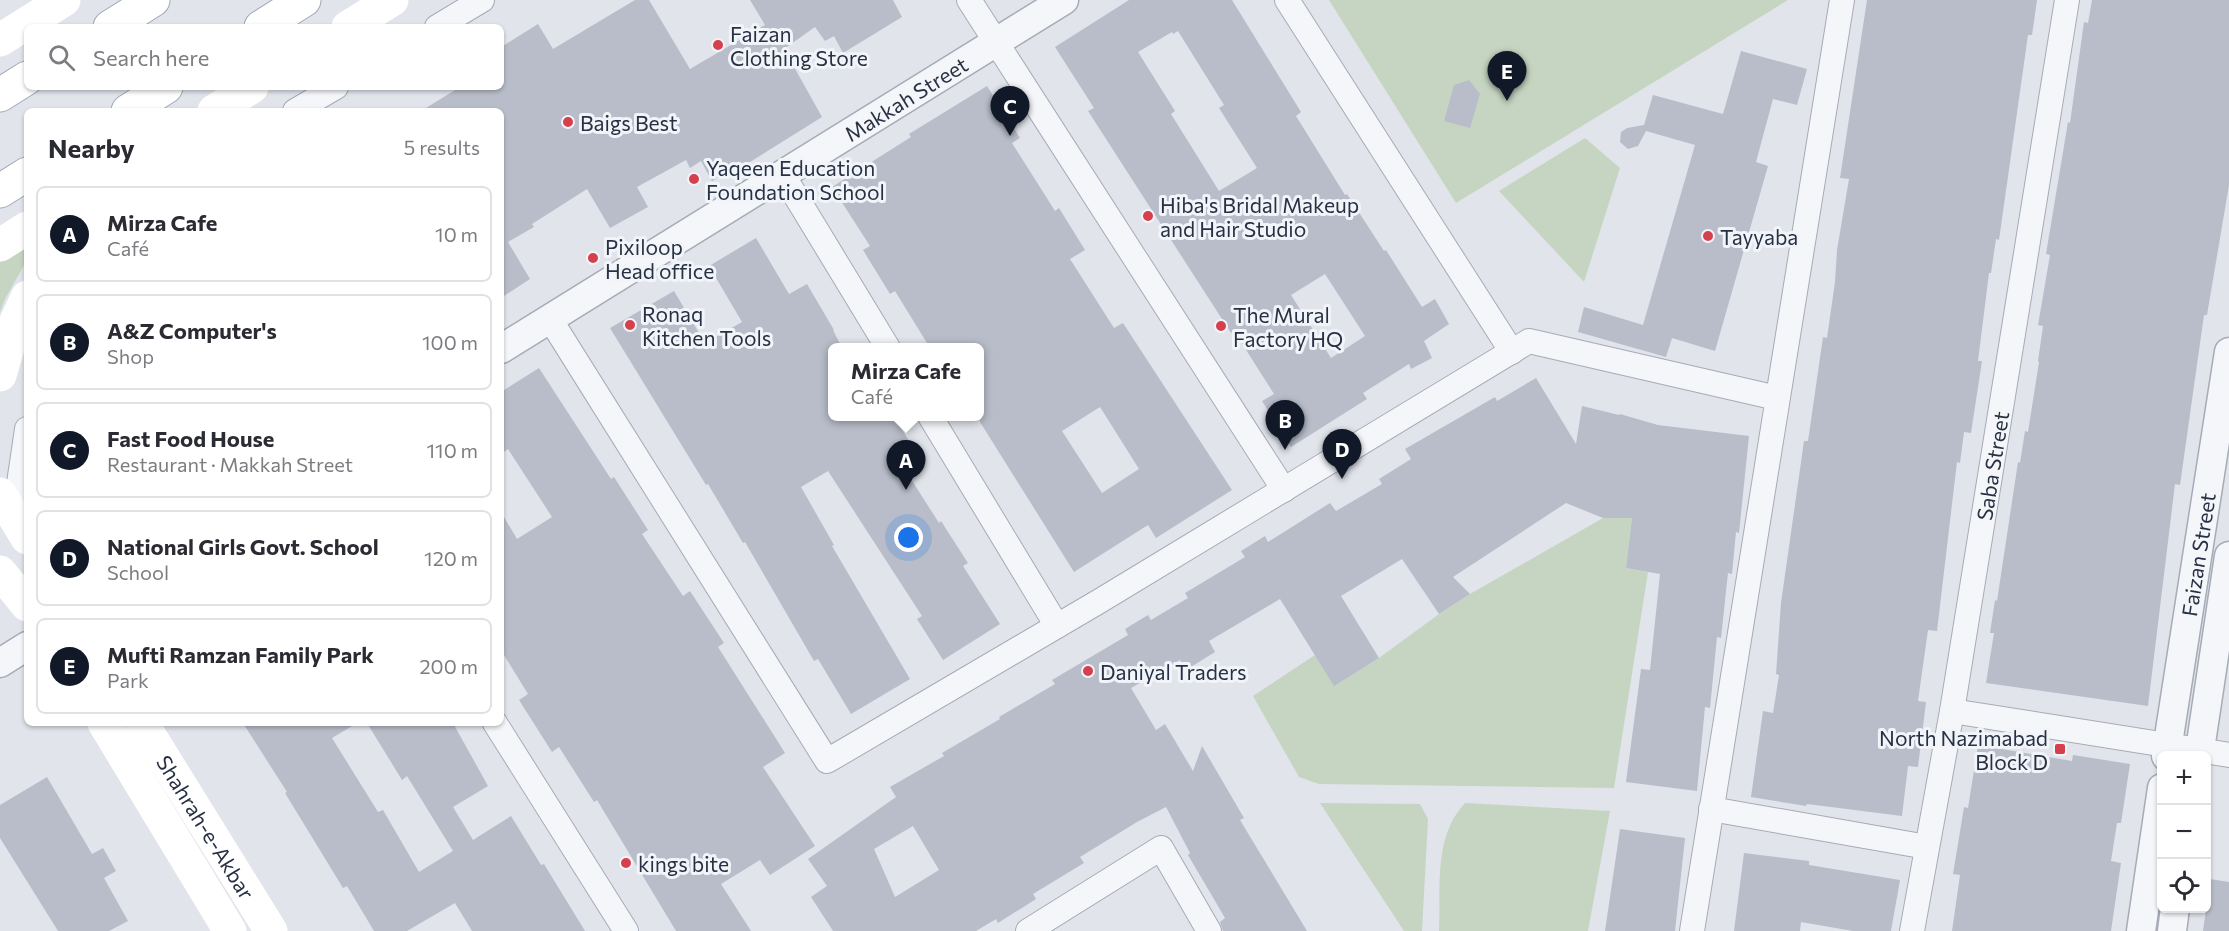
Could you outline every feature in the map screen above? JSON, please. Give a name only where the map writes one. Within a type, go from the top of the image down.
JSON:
[{"type":"main road","points":[[26,24],[64,0]]},
{"type":"main road","points":[[115,24],[153,0]]},
{"type":"main road","points":[[266,24],[304,0]]},
{"type":"main road","points":[[354,23],[392,0]]},
{"type":"main road","points":[[0,40],[24,25]]},
{"type":"main road","points":[[0,95],[24,80]]},
{"type":"main road","points":[[133,108],[161,90]]},
{"type":"main road","points":[[219,108],[247,90]]},
{"type":"main road","points":[[0,191],[24,176]]},
{"type":"main road","points":[[0,244],[24,230]]},
{"type":"main road","points":[[0,375],[16,321],[24,304]]},
{"type":"main road","points":[[0,572],[24,601]]},
{"type":"main road","name":"Shahrah-e-Akbar","points":[[106,726],[230,931]]},
{"type":"main road","name":"Shahrah-e-Akbar","points":[[144,726],[271,931]]},
{"type":"street","points":[[442,24],[482,0]]},
{"type":"street","points":[[969,0],[1284,490]]},
{"type":"street","name":"Makkah Street","points":[[504,347],[1064,0]]},
{"type":"street","points":[[1287,0],[1512,352]]},
{"type":"street","points":[[1692,931],[1842,0]]},
{"type":"street","name":"Saba Street","points":[[1912,931],[1952,711],[2067,0]]},
{"type":"street","points":[[301,108],[331,90]]},
{"type":"street","points":[[783,175],[885,343]]},
{"type":"street","points":[[550,319],[827,761],[1058,626],[1529,341],[1777,398]]},
{"type":"street","name":"Faizan Street","points":[[2167,751],[2229,352]]},
{"type":"street","points":[[932,421],[1058,626]]},
{"type":"street","points":[[14,516],[24,449]]},
{"type":"street","name":"Faizan Street","points":[[2199,751],[2229,556]]},
{"type":"street","points":[[0,663],[24,648]]},
{"type":"street","points":[[1952,711],[2167,751]]},
{"type":"street","points":[[497,726],[626,931]]},
{"type":"street","points":[[2211,754],[2229,755]]},
{"type":"street","points":[[2141,931],[2160,805]]},
{"type":"street","points":[[1712,809],[1928,847]]},
{"type":"street","points":[[1028,931],[1161,848],[1209,931]]},
{"type":"street","points":[[2172,931],[2174,913]]},
{"type":"green space","points":[[1329,0],[1788,0],[1456,203]]},
{"type":"green space","points":[[1585,138],[1620,168],[1584,282],[1499,191]]},
{"type":"green space","points":[[24,247],[24,265],[0,312],[0,262]]},
{"type":"green space","points":[[1603,518],[1632,518],[1626,568],[1648,572],[1614,788],[1319,784],[1299,777],[1253,696],[1315,655],[1334,685],[1379,658],[1470,594]]},
{"type":"green space","points":[[1320,803],[1420,804],[1428,819],[1422,931],[1404,931]]},
{"type":"green space","points":[[1465,803],[1610,811],[1588,931],[1439,931],[1443,847],[1455,816]]},
{"type":"building","points":[[635,0],[649,0],[690,69],[765,25],[750,0],[893,0],[902,17],[843,53],[834,36],[825,41],[815,27],[784,49],[822,117],[731,174],[730,171],[712,181],[701,161],[690,168],[686,160],[637,187],[648,207],[610,228],[587,189],[532,224],[534,227],[508,242],[530,279],[504,296],[504,108],[426,108],[455,90],[504,90],[504,45],[538,24],[553,49]]},
{"type":"building","points":[[1129,0],[1232,0],[1301,112],[1296,116],[1345,195],[1347,194],[1384,251],[1386,250],[1422,307],[1435,299],[1449,324],[1424,341],[1432,358],[1411,369],[1409,364],[1363,393],[1367,399],[1291,447],[1262,401],[1274,394],[1234,331],[1231,333],[1088,111],[1094,108],[1055,47]],"holes":[[[1178,31],[1224,105],[1219,108],[1257,168],[1219,191],[1171,114],[1175,111],[1138,52],[1172,32],[1173,34]],[[1325,274],[1365,336],[1331,358],[1291,295]]]},
{"type":"building","points":[[1867,0],[2037,0],[2032,35],[2028,35],[1999,240],[1996,239],[1991,273],[1989,273],[1978,361],[1982,361],[1971,433],[1964,432],[1960,463],[1957,462],[1937,631],[1928,630],[1918,701],[1926,702],[1918,767],[1908,766],[1902,816],[1807,804],[1806,806],[1751,797],[1763,711],[1773,713],[1779,675],[1776,674],[1781,603],[1804,441],[1808,441],[1823,337],[1827,338],[1835,282],[1837,250],[1849,179],[1840,178]]},
{"type":"building","points":[[2092,0],[2229,0],[2229,185],[2207,315],[2204,315],[2180,485],[2175,484],[2148,706],[1986,683],[1994,633],[1990,633],[1995,600],[1997,601],[2018,462],[2020,463],[2025,431],[2028,432],[2039,362],[2043,326],[2038,325],[2050,255],[2046,254],[2068,122],[2070,123],[2084,22],[2088,23]]},
{"type":"building","name":"Tayyaba","points":[[1741,51],[1807,69],[1797,105],[1773,99],[1756,162],[1768,166],[1715,351],[1672,338],[1666,357],[1578,332],[1584,307],[1643,325],[1695,145],[1646,131],[1638,146],[1628,149],[1620,142],[1621,132],[1627,128],[1644,125],[1653,95],[1723,114]]},
{"type":"building","points":[[1469,80],[1480,94],[1470,128],[1444,121],[1454,85]]},
{"type":"building","points":[[987,86],[1020,138],[1012,143],[1055,211],[1059,208],[1085,250],[1070,259],[1114,328],[1123,323],[1232,490],[1156,538],[1148,525],[1074,572],[980,422],[984,421],[984,343],[927,343],[895,291],[890,294],[863,250],[870,246],[832,187],[911,137],[909,134]],"holes":[[[1100,407],[1139,469],[1102,493],[1062,431]]]},
{"type":"building","points":[[756,238],[789,294],[807,284],[840,343],[828,343],[828,421],[897,421],[911,444],[895,454],[939,523],[941,521],[968,563],[963,566],[1000,624],[943,660],[917,619],[922,616],[828,471],[801,487],[834,545],[832,546],[910,679],[851,714],[818,659],[814,661],[745,542],[743,543],[708,484],[706,485],[610,328],[674,291],[705,343],[742,322],[709,266]]},
{"type":"building","points":[[539,368],[611,479],[614,477],[648,530],[642,534],[683,596],[690,591],[724,643],[718,647],[785,753],[763,767],[815,846],[770,875],[760,860],[721,884],[751,931],[676,931],[597,800],[594,802],[559,747],[552,752],[519,700],[528,694],[504,655],[504,517],[517,539],[552,517],[508,449],[504,452],[504,390]]},
{"type":"building","points":[[1536,378],[1576,444],[1582,406],[1658,425],[1749,436],[1739,533],[1736,532],[1732,574],[1728,573],[1721,638],[1717,637],[1710,708],[1705,707],[1697,791],[1626,782],[1641,669],[1650,670],[1660,574],[1626,568],[1632,518],[1603,518],[1566,503],[1453,577],[1470,594],[1439,614],[1402,559],[1341,596],[1379,658],[1334,686],[1280,599],[1209,641],[1215,652],[1186,670],[1180,660],[1131,688],[1156,730],[1165,724],[1193,771],[1202,746],[1244,818],[1240,820],[1307,931],[1223,931],[1220,922],[1225,918],[1188,855],[1190,853],[1166,807],[1080,857],[1084,863],[1033,894],[1036,899],[998,923],[996,919],[976,931],[833,931],[811,897],[827,886],[808,859],[896,797],[890,787],[944,756],[942,753],[1055,684],[1052,680],[1128,635],[1125,629],[1148,615],[1151,620],[1188,598],[1185,593],[1245,557],[1241,551],[1265,536],[1268,542],[1330,503],[1336,511],[1382,484],[1379,479],[1411,459],[1405,449],[1495,397],[1497,401]],"holes":[[[913,826],[939,870],[895,897],[874,849]]]},
{"type":"building","points":[[245,726],[352,726],[332,738],[378,812],[383,810],[419,872],[453,851],[407,776],[402,780],[369,726],[455,726],[488,786],[453,807],[473,840],[511,816],[585,931],[472,931],[455,903],[407,931],[374,931],[347,886],[343,888],[285,793],[287,792]]},
{"type":"building","points":[[1978,745],[2072,761],[2073,755],[2130,764],[2121,823],[2117,823],[2111,861],[2121,863],[2111,931],[1952,931],[1960,875],[1953,874],[1964,807],[1968,808]]},
{"type":"building","points":[[47,777],[92,854],[103,848],[116,871],[104,878],[128,921],[109,931],[58,931],[0,838],[0,805]]},
{"type":"building","points":[[1620,829],[1685,838],[1675,931],[1605,931]]},
{"type":"building","points":[[1744,853],[1809,861],[1809,865],[1900,880],[1891,931],[1853,931],[1801,922],[1800,931],[1734,931]]},
{"type":"building","points":[[2211,879],[2229,882],[2229,931],[2203,931],[2205,913],[2211,913]]},
{"type":"place","name":"Faizan Clothing Store","points":[[718,45]]},
{"type":"place","name":"Mufti Ramzan Family Park","points":[[1507,101]]},
{"type":"place","name":"Baigs Best","points":[[568,122]]},
{"type":"place","name":"Fast Food House","points":[[1010,136]]},
{"type":"place","name":"Yaqeen Education Foundation School","points":[[694,179]]},
{"type":"place","name":"Hiba's Bridal Makeup and Hair Studio","points":[[1148,216]]},
{"type":"place","name":"Tayyaba","points":[[1708,236]]},
{"type":"place","name":"Pixiloop Head office","points":[[593,258]]},
{"type":"place","name":"Ronaq Kitchen Tools","points":[[630,325]]},
{"type":"place","name":"The Mural Factory HQ","points":[[1221,326]]},
{"type":"place","name":"A&Z Computer's","points":[[1285,450]]},
{"type":"place","name":"National Girls Govt. School","points":[[1342,479]]},
{"type":"place","name":"Mirza Cafe","points":[[906,490]]},
{"type":"place","name":"Daniyal Traders","points":[[1088,671]]},
{"type":"place","name":"North Nazimabad Block D","points":[[2060,749]]},
{"type":"place","name":"kings bite","points":[[626,863]]}]
